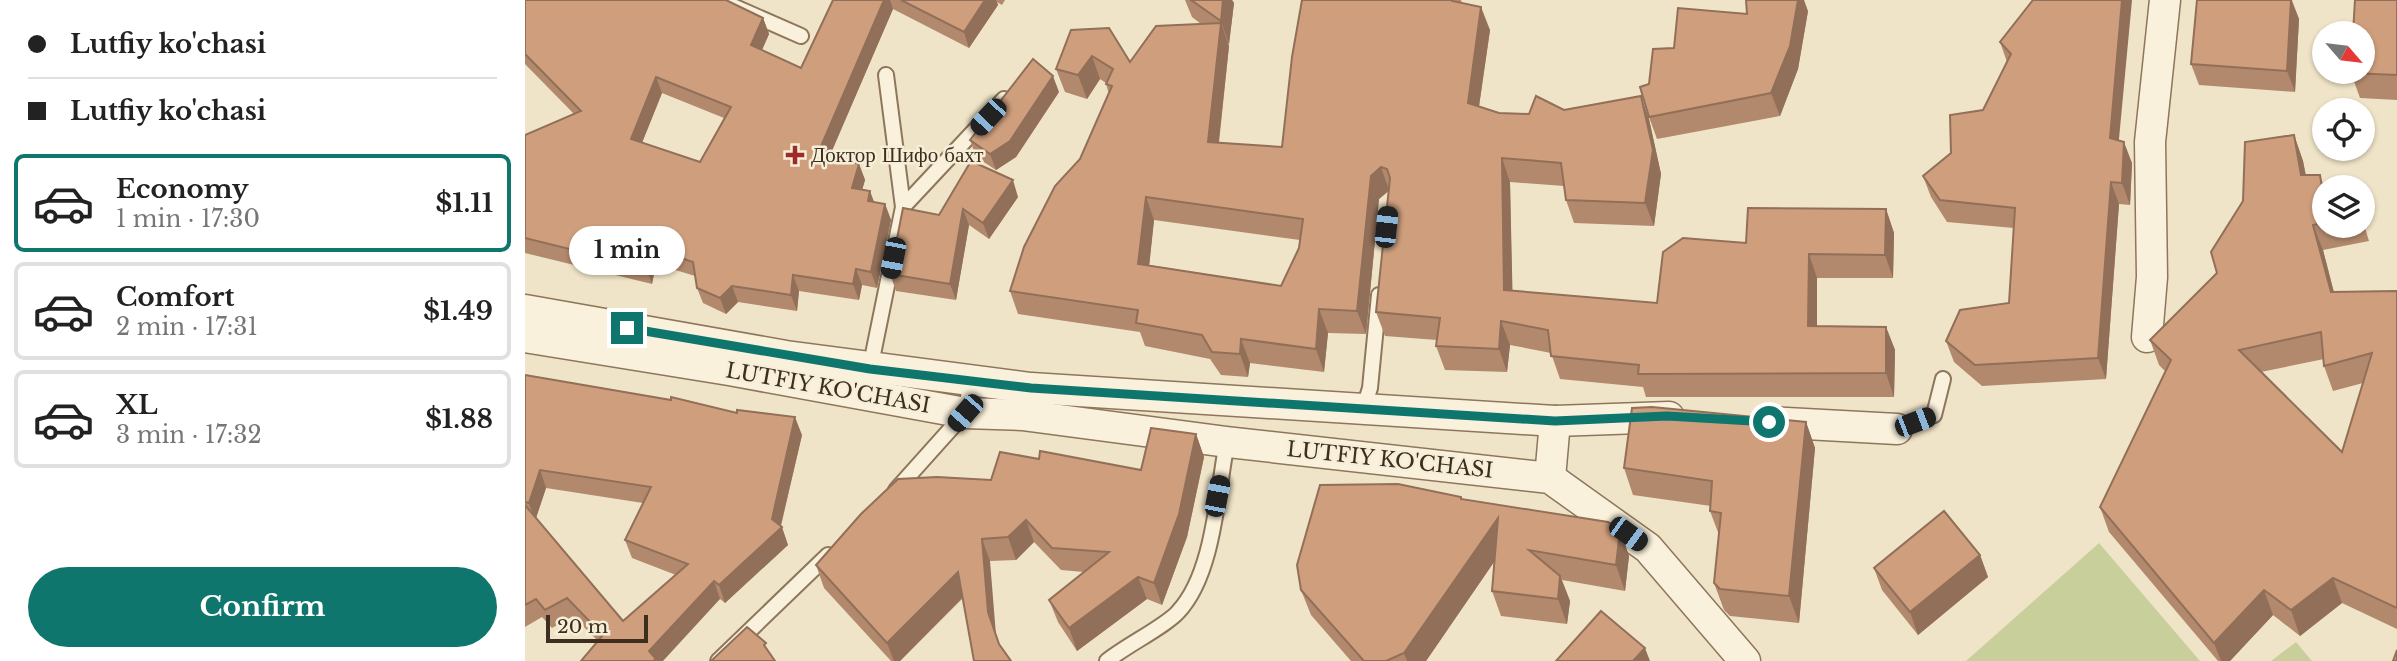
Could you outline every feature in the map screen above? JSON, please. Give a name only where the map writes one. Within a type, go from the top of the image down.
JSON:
[{"type":"street","points":[[2147,337],[2152,276],[2150,142],[2165,0]]},
{"type":"street","name":"LUTFIY KO'CHASI","points":[[525,310],[870,369],[971,382],[1362,411],[1555,421],[1694,418]]},
{"type":"street","name":"LUTFIY KO'CHASI","points":[[525,337],[729,370],[965,413],[1022,415],[1227,442],[1550,478],[1648,548],[1745,661]]},
{"type":"street","points":[[1735,420],[1897,429]]},
{"type":"street","points":[[1550,478],[1555,421]]},
{"type":"lane","points":[[719,0],[801,36]]},
{"type":"lane","points":[[870,369],[903,207],[886,75]]},
{"type":"lane","points":[[903,207],[1011,91]]},
{"type":"lane","points":[[1362,411],[1370,388],[1381,281]]},
{"type":"lane","points":[[1897,429],[1934,415],[1943,379]]},
{"type":"lane","points":[[887,498],[965,413],[971,382]]},
{"type":"lane","points":[[1107,661],[1127,644],[1178,614],[1202,576],[1227,442]]},
{"type":"lane","points":[[718,661],[837,547]]},
{"type":"green space","points":[[2099,543],[2200,661],[1966,661]]},
{"type":"green space","points":[[2296,642],[2312,661],[2271,661]]},
{"type":"building","points":[[525,0],[726,0],[763,18],[751,45],[801,68],[833,0],[884,0],[819,151],[859,164],[852,188],[870,191],[868,201],[885,204],[871,272],[856,269],[853,284],[793,275],[791,295],[732,286],[720,298],[697,288],[693,262],[651,248],[646,268],[525,238],[525,135],[581,111],[525,54]],"holes":[[[656,77],[731,107],[700,162],[631,139]]]},
{"type":"building","points":[[901,0],[985,0],[964,32]]},
{"type":"building","points":[[1191,0],[1223,0],[1221,21]]},
{"type":"building","points":[[1302,0],[1452,0],[1481,7],[1468,103],[1499,113],[1529,114],[1536,96],[1564,110],[1641,96],[1653,150],[1645,203],[1566,200],[1561,163],[1502,158],[1504,290],[1657,303],[1663,252],[1683,238],[1746,243],[1748,208],[1886,209],[1885,255],[1809,254],[1808,326],[1886,327],[1886,373],[1638,374],[1639,365],[1551,356],[1548,330],[1501,321],[1499,349],[1436,346],[1440,318],[1376,312],[1390,178],[1387,169],[1381,167],[1371,176],[1357,311],[1319,309],[1316,349],[1241,339],[1240,354],[1212,352],[1202,335],[1136,323],[1138,310],[1010,291],[1024,247],[1055,186],[1080,159],[1112,86],[1106,84],[1113,69],[1092,56],[1078,75],[1056,69],[1071,30],[1109,28],[1130,62],[1156,26],[1221,23],[1208,142],[1282,147],[1292,57]],"holes":[[[1146,197],[1303,219],[1299,248],[1281,286],[1138,264]]]},
{"type":"building","points":[[1746,0],[1798,0],[1790,46],[1771,93],[1649,117],[1640,87],[1649,84],[1653,49],[1674,48],[1678,8],[1747,14]]},
{"type":"building","points":[[2033,0],[2122,0],[2110,138],[2124,142],[2122,183],[2111,182],[2098,358],[1975,365],[1946,341],[1960,310],[2009,303],[2015,208],[1940,200],[1923,176],[1951,153],[1950,115],[1983,110],[2011,54],[2000,42]]},
{"type":"building","points":[[2197,0],[2291,0],[2287,71],[2191,64]]},
{"type":"building","points":[[2355,0],[2397,0],[2397,75],[2375,74],[2375,21],[2354,21]]},
{"type":"building","points":[[1033,59],[1053,76],[1010,141],[990,154],[970,140]]},
{"type":"building","points":[[2294,135],[2301,175],[2312,175],[2312,238],[2316,238],[2331,292],[2397,291],[2397,608],[2333,578],[2291,610],[2264,590],[2214,643],[2100,507],[2171,360],[2150,340],[2217,273],[2211,252],[2243,201],[2245,142]],"holes":[[[2321,332],[2324,366],[2372,353],[2342,452],[2239,350]]]},
{"type":"building","points":[[971,161],[1013,180],[983,223],[963,209],[950,284],[890,274],[903,208],[939,215]]},
{"type":"building","points":[[525,375],[671,400],[671,397],[737,413],[737,410],[795,417],[772,519],[782,527],[719,585],[714,581],[649,651],[656,659],[653,661],[581,661],[603,635],[567,598],[545,610],[536,599],[525,605],[525,505],[623,621],[688,564],[625,540],[651,487],[540,470],[529,503],[525,502]]},
{"type":"building","points":[[1652,407],[1806,422],[1789,596],[1720,589],[1714,583],[1721,513],[1710,511],[1712,481],[1624,468],[1632,408]]},
{"type":"building","points":[[1151,428],[1196,434],[1179,514],[1154,583],[1138,577],[1069,628],[1049,600],[1109,552],[1052,548],[1026,520],[1008,537],[982,539],[988,612],[999,644],[1011,661],[974,661],[958,572],[887,643],[816,565],[861,514],[898,479],[937,477],[991,480],[1000,452],[1039,459],[1040,451],[1141,470]]},
{"type":"building","points":[[1398,484],[1461,499],[1608,522],[1620,530],[1616,565],[1529,550],[1560,576],[1558,599],[1492,591],[1498,518],[1404,653],[1386,661],[1364,661],[1301,590],[1297,565],[1320,485]]},
{"type":"building","points":[[1944,511],[1980,555],[1910,612],[1874,568]]},
{"type":"building","points":[[1601,611],[1645,648],[1633,661],[1556,661]]},
{"type":"building","points":[[747,627],[766,643],[764,645],[775,661],[711,661]]},
{"type":"place","name":"Доктор Шифо бахт","points":[[795,155]]},
{"type":"route","points":[[627,328],[870,369],[1031,388],[1362,411],[1555,421],[1667,416],[1769,422]]}]
